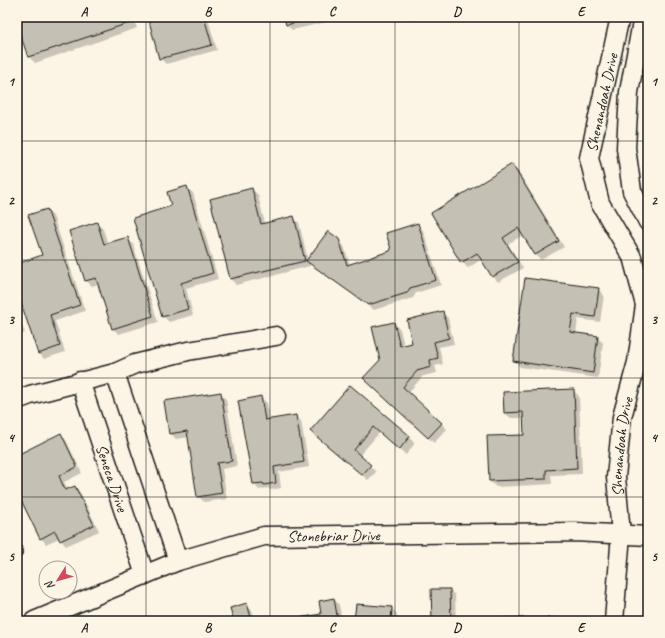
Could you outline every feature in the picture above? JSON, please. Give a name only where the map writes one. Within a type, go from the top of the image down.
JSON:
[{"type":"street","name":"Shenandoah Drive","points":[[614,621],[621,534],[616,477],[622,417],[637,362],[645,304],[632,257],[600,203],[589,158],[620,17]]},
{"type":"street","name":"Shenandoah Drive","points":[[643,17],[628,92],[626,148],[632,191],[648,222]]},
{"type":"street","points":[[17,400],[30,395],[115,372],[135,364],[188,351],[276,336]]},
{"type":"street","points":[[115,372],[178,561]]},
{"type":"street","name":"Seneca Drive","points":[[80,382],[145,575]]},
{"type":"street","name":"Stonebriar Drive","points":[[34,621],[178,561],[264,536],[575,532],[648,536]]},
{"type":"building","points":[[17,17],[130,17],[132,22],[28,57],[17,25]]},
{"type":"building","points":[[148,17],[204,17],[212,45],[159,59]]},
{"type":"building","points":[[284,17],[318,17],[286,25]]},
{"type":"building","points":[[512,164],[559,241],[535,255],[518,228],[503,238],[518,262],[492,277],[477,253],[461,263],[431,213]]},
{"type":"building","points":[[187,186],[213,273],[181,283],[188,309],[162,317],[133,218],[171,206],[167,192]]},
{"type":"building","points":[[252,188],[261,224],[294,216],[305,261],[230,279],[210,199]]},
{"type":"building","points":[[47,209],[80,305],[50,315],[60,346],[38,354],[17,291],[17,264],[42,255],[28,215]]},
{"type":"building","points":[[97,222],[104,244],[128,237],[153,316],[112,329],[96,278],[85,281],[69,231]]},
{"type":"building","points":[[418,223],[436,280],[410,288],[407,293],[368,305],[306,261],[328,231],[339,239],[347,265],[390,251],[391,249],[386,233]]},
{"type":"building","points":[[525,278],[599,288],[595,317],[573,314],[570,332],[598,336],[593,373],[513,361]]},
{"type":"building","points":[[443,311],[449,338],[434,342],[438,358],[430,360],[431,367],[417,371],[403,387],[442,423],[428,438],[363,378],[380,360],[372,327],[394,322],[400,346],[412,343],[407,320]]},
{"type":"building","points":[[350,385],[410,436],[399,450],[373,427],[354,450],[371,465],[362,475],[310,431]]},
{"type":"building","points":[[574,389],[577,468],[546,470],[546,479],[489,481],[487,436],[524,435],[523,412],[504,413],[503,392]]},
{"type":"building","points":[[221,392],[232,461],[217,463],[222,493],[197,497],[187,431],[169,434],[164,401]]},
{"type":"building","points":[[261,396],[265,420],[296,415],[304,462],[274,467],[276,483],[264,485],[263,483],[253,484],[238,401]]},
{"type":"building","points":[[61,433],[77,467],[59,476],[65,490],[75,486],[94,525],[60,541],[55,531],[40,539],[17,492],[17,455]]},
{"type":"building","points":[[431,589],[450,589],[451,621],[432,621]]},
{"type":"building","points":[[334,598],[338,621],[293,621],[293,619],[321,614],[319,601]]},
{"type":"building","points":[[247,603],[252,621],[234,621],[230,608]]},
{"type":"building","points":[[356,604],[392,607],[391,621],[354,621]]},
{"type":"building","points":[[504,618],[557,618],[557,621],[504,621]]}]
